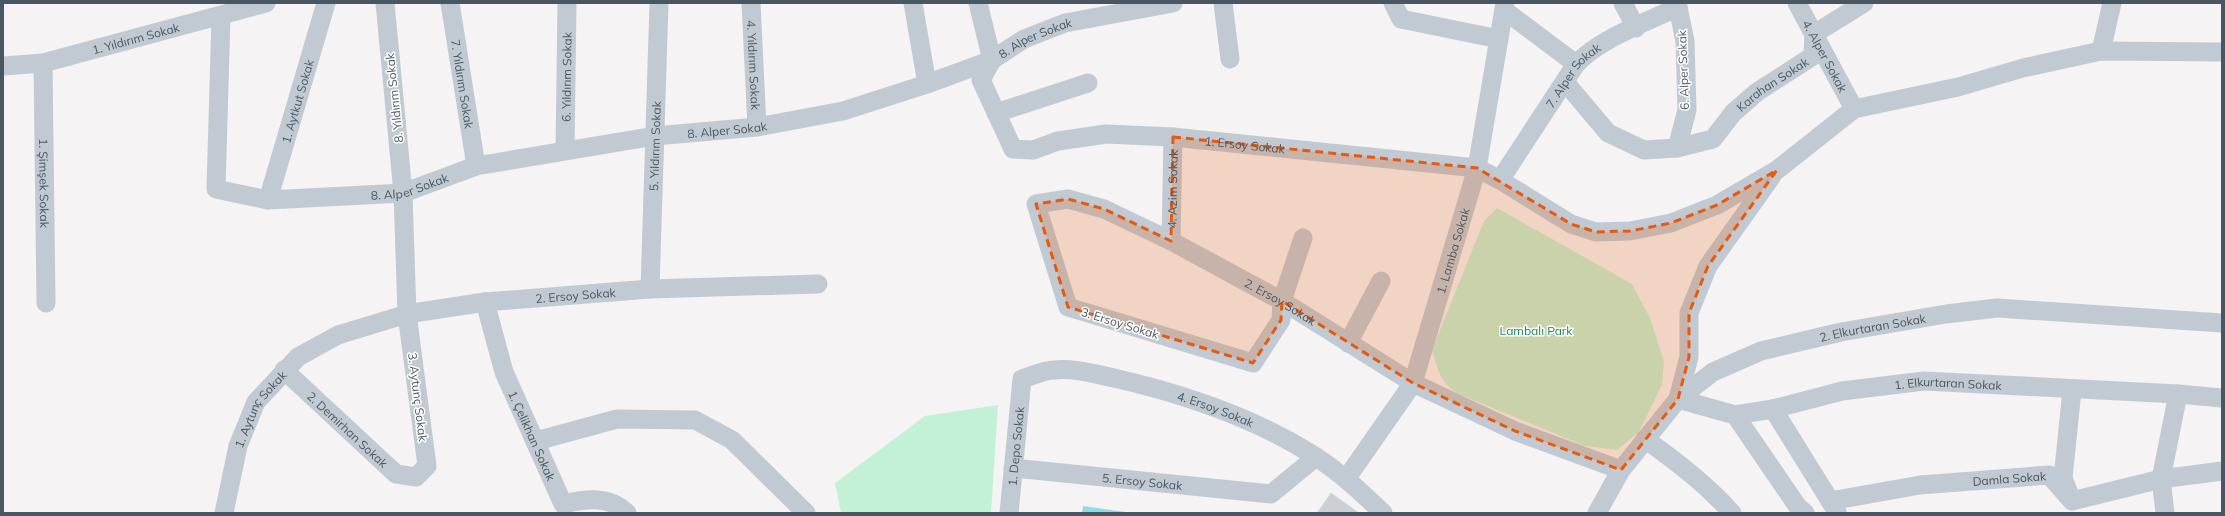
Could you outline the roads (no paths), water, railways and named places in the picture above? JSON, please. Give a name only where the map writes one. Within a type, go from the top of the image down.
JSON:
[{"type":"street","name":"1. Yıldırım Sokak","points":[[3,66],[43,63],[266,3]]},
{"type":"street","name":"1. Aytkut Sokak","points":[[268,200],[326,3]]},
{"type":"street","name":"8. Yıldırım Sokak","points":[[385,3],[403,193],[407,314]]},
{"type":"street","name":"7. Yıldırım Sokak","points":[[450,3],[476,166]]},
{"type":"street","name":"6. Yıldırım Sokak","points":[[564,150],[567,3]]},
{"type":"street","name":"5. Yıldırım Sokak","points":[[650,289],[659,3]]},
{"type":"street","name":"4. Yıldırım Sokak","points":[[751,3],[757,127]]},
{"type":"street","points":[[913,3],[927,84]]},
{"type":"street","points":[[978,3],[992,60],[981,80],[996,113],[1088,83]]},
{"type":"street","name":"8. Alper Sokak","points":[[221,16],[216,189],[268,200],[403,193],[476,166],[564,150],[655,136],[757,127],[843,111],[927,84],[992,60],[1024,39],[1065,23],[1143,5],[1173,3]]},
{"type":"street","points":[[1223,3],[1230,59]]},
{"type":"street","points":[[1393,3],[1401,19],[1499,39]]},
{"type":"street","points":[[1623,3],[1636,28]]},
{"type":"street","name":"4. Alper Sokak","points":[[1797,3],[1854,109]]},
{"type":"street","points":[[1814,34],[1864,3]]},
{"type":"street","points":[[2101,51],[2112,4]]},
{"type":"street","name":"7. Alper Sokak","points":[[1500,180],[1576,64],[1584,56],[1601,44],[1636,28],[1678,5]]},
{"type":"street","name":"6. Alper Sokak","points":[[1677,148],[1687,110],[1685,41],[1678,5]]},
{"type":"street","points":[[1504,6],[1576,64]]},
{"type":"street","name":"1. Lamba Sokak","points":[[1346,479],[1413,383],[1477,168],[1504,6]]},
{"type":"street","name":"Karahan Sokak","points":[[1677,148],[1713,139],[1733,113],[1757,92],[1812,56],[1814,34]]},
{"type":"street","points":[[1477,168],[1500,180],[1572,224],[1596,232],[1630,231],[1671,223],[1717,204],[1777,170],[1854,109],[1958,87],[2023,68],[2101,51],[2222,52]]},
{"type":"street","name":"1. Şimşek Sokak","points":[[43,63],[46,302]]},
{"type":"street","points":[[1565,82],[1608,133],[1644,150],[1677,148]]},
{"type":"street","name":"1. Ersoy Sokak","points":[[996,113],[1013,149],[1033,150],[1058,141],[1106,134],[1173,137],[1477,168]]},
{"type":"street","name":"4. Azim Sokak","points":[[1171,241],[1173,137]]},
{"type":"street","points":[[1678,399],[1689,357],[1689,314],[1708,266],[1777,170]]},
{"type":"street","name":"2. Ersoy Sokak","points":[[1036,204],[1068,199],[1104,209],[1171,241],[1282,302],[1413,383],[1515,432],[1621,470]]},
{"type":"street","name":"3. Ersoy Sokak","points":[[1036,204],[1068,308],[1253,363],[1281,320],[1282,302]]},
{"type":"street","points":[[1282,302],[1303,238]]},
{"type":"street","points":[[1348,343],[1381,281]]},
{"type":"street","name":"2. Ersoy Sokak","points":[[338,335],[407,314],[485,302],[650,289],[818,284]]},
{"type":"street","name":"1. Çelikhan Sokak","points":[[485,302],[504,372],[536,441],[558,508],[591,498],[620,506],[627,513]]},
{"type":"street","name":"2. Elkurtaran Sokak","points":[[1597,513],[1621,470],[1678,399],[1713,372],[1760,351],[1841,332],[1946,314],[1997,308],[2222,322]]},
{"type":"street","name":"3. Aytunç Sokak","points":[[407,314],[427,466],[416,477]]},
{"type":"street","name":"1. Aytunç Sokak","points":[[224,513],[238,446],[256,402],[284,370],[298,357],[338,335]]},
{"type":"street","name":"2. Demirhan Sokak","points":[[284,370],[396,474],[416,477]]},
{"type":"street","name":"4. Ersoy Sokak","points":[[1022,379],[1054,370],[1080,371],[1162,389],[1245,420],[1281,436],[1316,457],[1346,479],[1383,513]]},
{"type":"street","name":"1. Depo Sokak","points":[[1009,513],[1022,379]]},
{"type":"street","name":"1. Elkurtaran Sokak","points":[[1678,399],[1735,415],[1774,409],[1842,391],[1924,381],[2072,390],[2178,394],[2222,398]]},
{"type":"street","points":[[2072,390],[2063,478],[2072,507],[2161,479],[2222,471]]},
{"type":"street","points":[[2165,513],[2161,479],[2178,394]]},
{"type":"street","points":[[1774,409],[1834,507]]},
{"type":"street","points":[[1735,415],[1798,507],[1805,513]]},
{"type":"street","points":[[536,441],[617,419],[695,420],[732,440],[806,513]]},
{"type":"street","points":[[1645,439],[1687,468],[1713,491],[1732,513]]},
{"type":"street","name":"5. Ersoy Sokak","points":[[1013,468],[1271,494],[1316,457]]},
{"type":"street","name":"Damla Sokak","points":[[1834,507],[1920,485],[2048,475],[2072,507]]},
{"type":"water","points":[[1083,506],[1133,513],[1082,513]]},
{"type":"park label","name":"Lambalı Park","points":[[1536,330]]}]
